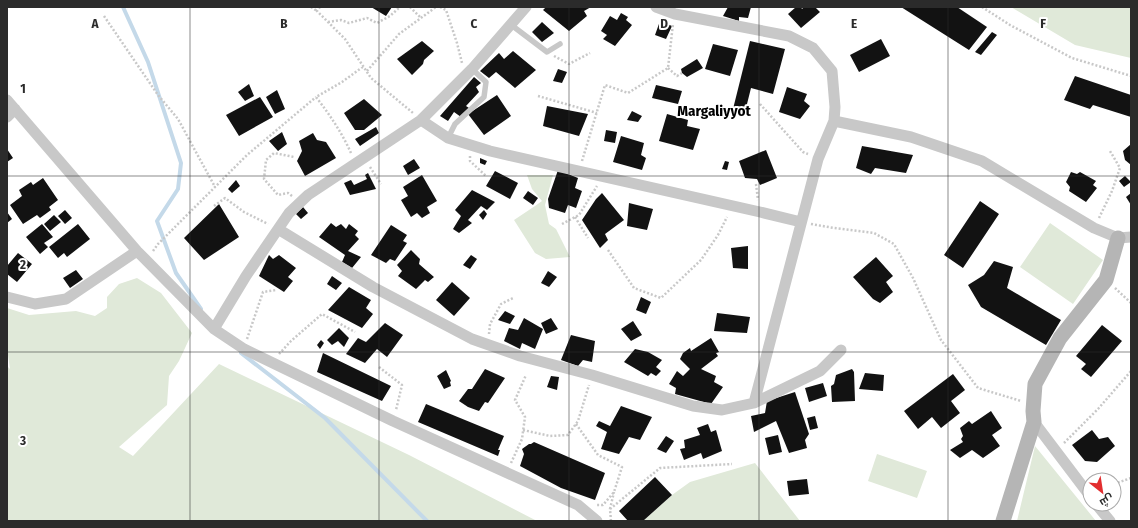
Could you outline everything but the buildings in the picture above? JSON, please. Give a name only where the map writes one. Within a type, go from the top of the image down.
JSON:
[{"type":"street","points":[[214,329],[246,276],[289,213],[314,191],[421,120],[469,73],[526,7]]},
{"type":"street","points":[[656,7],[675,14],[789,36],[813,48],[832,71],[835,107],[834,121],[818,159],[754,402]]},
{"type":"street","points":[[7,100],[137,251],[214,329],[244,349],[393,421],[578,505],[597,521]]},
{"type":"street","points":[[7,118],[15,109]]},
{"type":"street","points":[[421,120],[448,138],[490,152],[733,205],[801,222]]},
{"type":"street","points":[[834,121],[912,137],[982,161],[1094,228],[1125,238],[1106,280],[1060,338],[1035,384],[1033,417],[1003,521]]},
{"type":"street","points":[[278,229],[373,287],[472,339],[520,356],[592,375],[693,406],[722,410],[754,402],[820,371],[841,350]]},
{"type":"street","points":[[7,297],[35,304],[66,299],[137,251]]},
{"type":"street","points":[[1033,417],[1054,450],[1082,486]]},
{"type":"street","points":[[1103,512],[1110,521]]},
{"type":"lane","points":[[510,24],[547,52],[560,44]]},
{"type":"lane","points":[[448,138],[456,124],[484,97],[486,82],[469,73]]},
{"type":"path","points":[[311,7],[318,11],[345,39],[371,78],[421,120]]},
{"type":"path","points":[[318,11],[320,7]]},
{"type":"path","points":[[328,22],[340,20],[349,22],[367,18],[377,23],[390,16],[400,7]]},
{"type":"path","points":[[410,7],[421,18]]},
{"type":"path","points":[[367,71],[399,34],[436,7]]},
{"type":"path","points":[[440,7],[446,10],[469,73]]},
{"type":"path","points":[[982,7],[1010,25],[1072,58],[1131,76]]},
{"type":"path","points":[[668,68],[675,14]]},
{"type":"path","points":[[104,16],[158,95],[178,119],[215,187]]},
{"type":"path","points":[[547,52],[568,64],[590,53]]},
{"type":"path","points":[[147,260],[158,244],[247,155],[316,97],[342,82],[364,66]]},
{"type":"path","points":[[668,68],[677,76],[682,74]]},
{"type":"path","points":[[580,172],[605,85],[628,93],[668,68]]},
{"type":"path","points":[[538,96],[597,113]]},
{"type":"path","points":[[316,97],[333,119],[360,161],[381,184]]},
{"type":"path","points":[[760,104],[803,152],[818,159]]},
{"type":"path","points":[[471,146],[470,161],[486,176]]},
{"type":"path","points":[[1094,228],[1112,191],[1120,168],[1110,151]]},
{"type":"path","points":[[294,157],[274,153],[266,160],[264,179],[278,195],[288,193],[300,202]]},
{"type":"path","points":[[562,224],[579,214],[594,192],[602,176]]},
{"type":"path","points":[[214,206],[225,198],[244,212],[278,229]]},
{"type":"path","points":[[608,250],[634,288],[661,298],[701,260],[718,235],[733,205]]},
{"type":"path","points":[[575,217],[588,238]]},
{"type":"path","points":[[801,222],[874,233],[894,244],[913,278],[941,340],[978,388],[1021,401],[1033,417]]},
{"type":"path","points":[[1106,280],[1131,303]]},
{"type":"path","points":[[244,349],[263,292],[276,290]]},
{"type":"path","points":[[487,344],[490,324],[501,304],[513,298]]},
{"type":"path","points":[[271,362],[291,341],[322,314],[355,332]]},
{"type":"path","points":[[379,367],[402,385],[393,421]]},
{"type":"path","points":[[1054,450],[1069,439],[1098,409],[1131,371]]},
{"type":"path","points":[[506,473],[522,439],[525,417],[515,400],[526,375]]},
{"type":"path","points":[[523,430],[550,436],[568,435],[578,421],[592,375]]},
{"type":"path","points":[[576,424],[598,455],[622,467],[610,509],[611,521]]},
{"type":"path","points":[[610,509],[660,468],[732,464]]},
{"type":"path","points":[[578,505],[602,505],[614,492]]},
{"type":"green space","points":[[1011,7],[1131,7],[1131,58],[1075,45]]},
{"type":"green space","points":[[527,175],[553,175],[545,205],[549,224],[556,229],[570,257],[546,259],[535,253],[514,220],[542,201],[532,189]]},
{"type":"green space","points":[[1050,223],[1103,260],[1073,304],[1020,267]]},
{"type":"green space","points":[[137,278],[161,293],[192,333],[179,361],[169,376],[167,405],[119,447],[133,456],[219,364],[409,455],[537,521],[7,521],[7,366],[10,369],[7,348],[7,308],[29,315],[76,311],[95,316],[107,308],[107,297],[119,284]]},
{"type":"green space","points":[[1035,446],[1082,504],[1082,512],[1089,512],[1096,521],[1017,521]]},
{"type":"green space","points":[[877,454],[927,471],[917,498],[868,481]]},
{"type":"green space","points":[[755,463],[800,521],[643,521],[672,495],[690,482]]},
{"type":"waterway","points":[[123,7],[148,62],[181,163],[178,189],[157,221],[176,273],[201,309]]},
{"type":"waterway","points":[[241,353],[325,418],[427,521]]},
{"type":"district","name":"Margaliyyot","points":[[714,111]]}]
